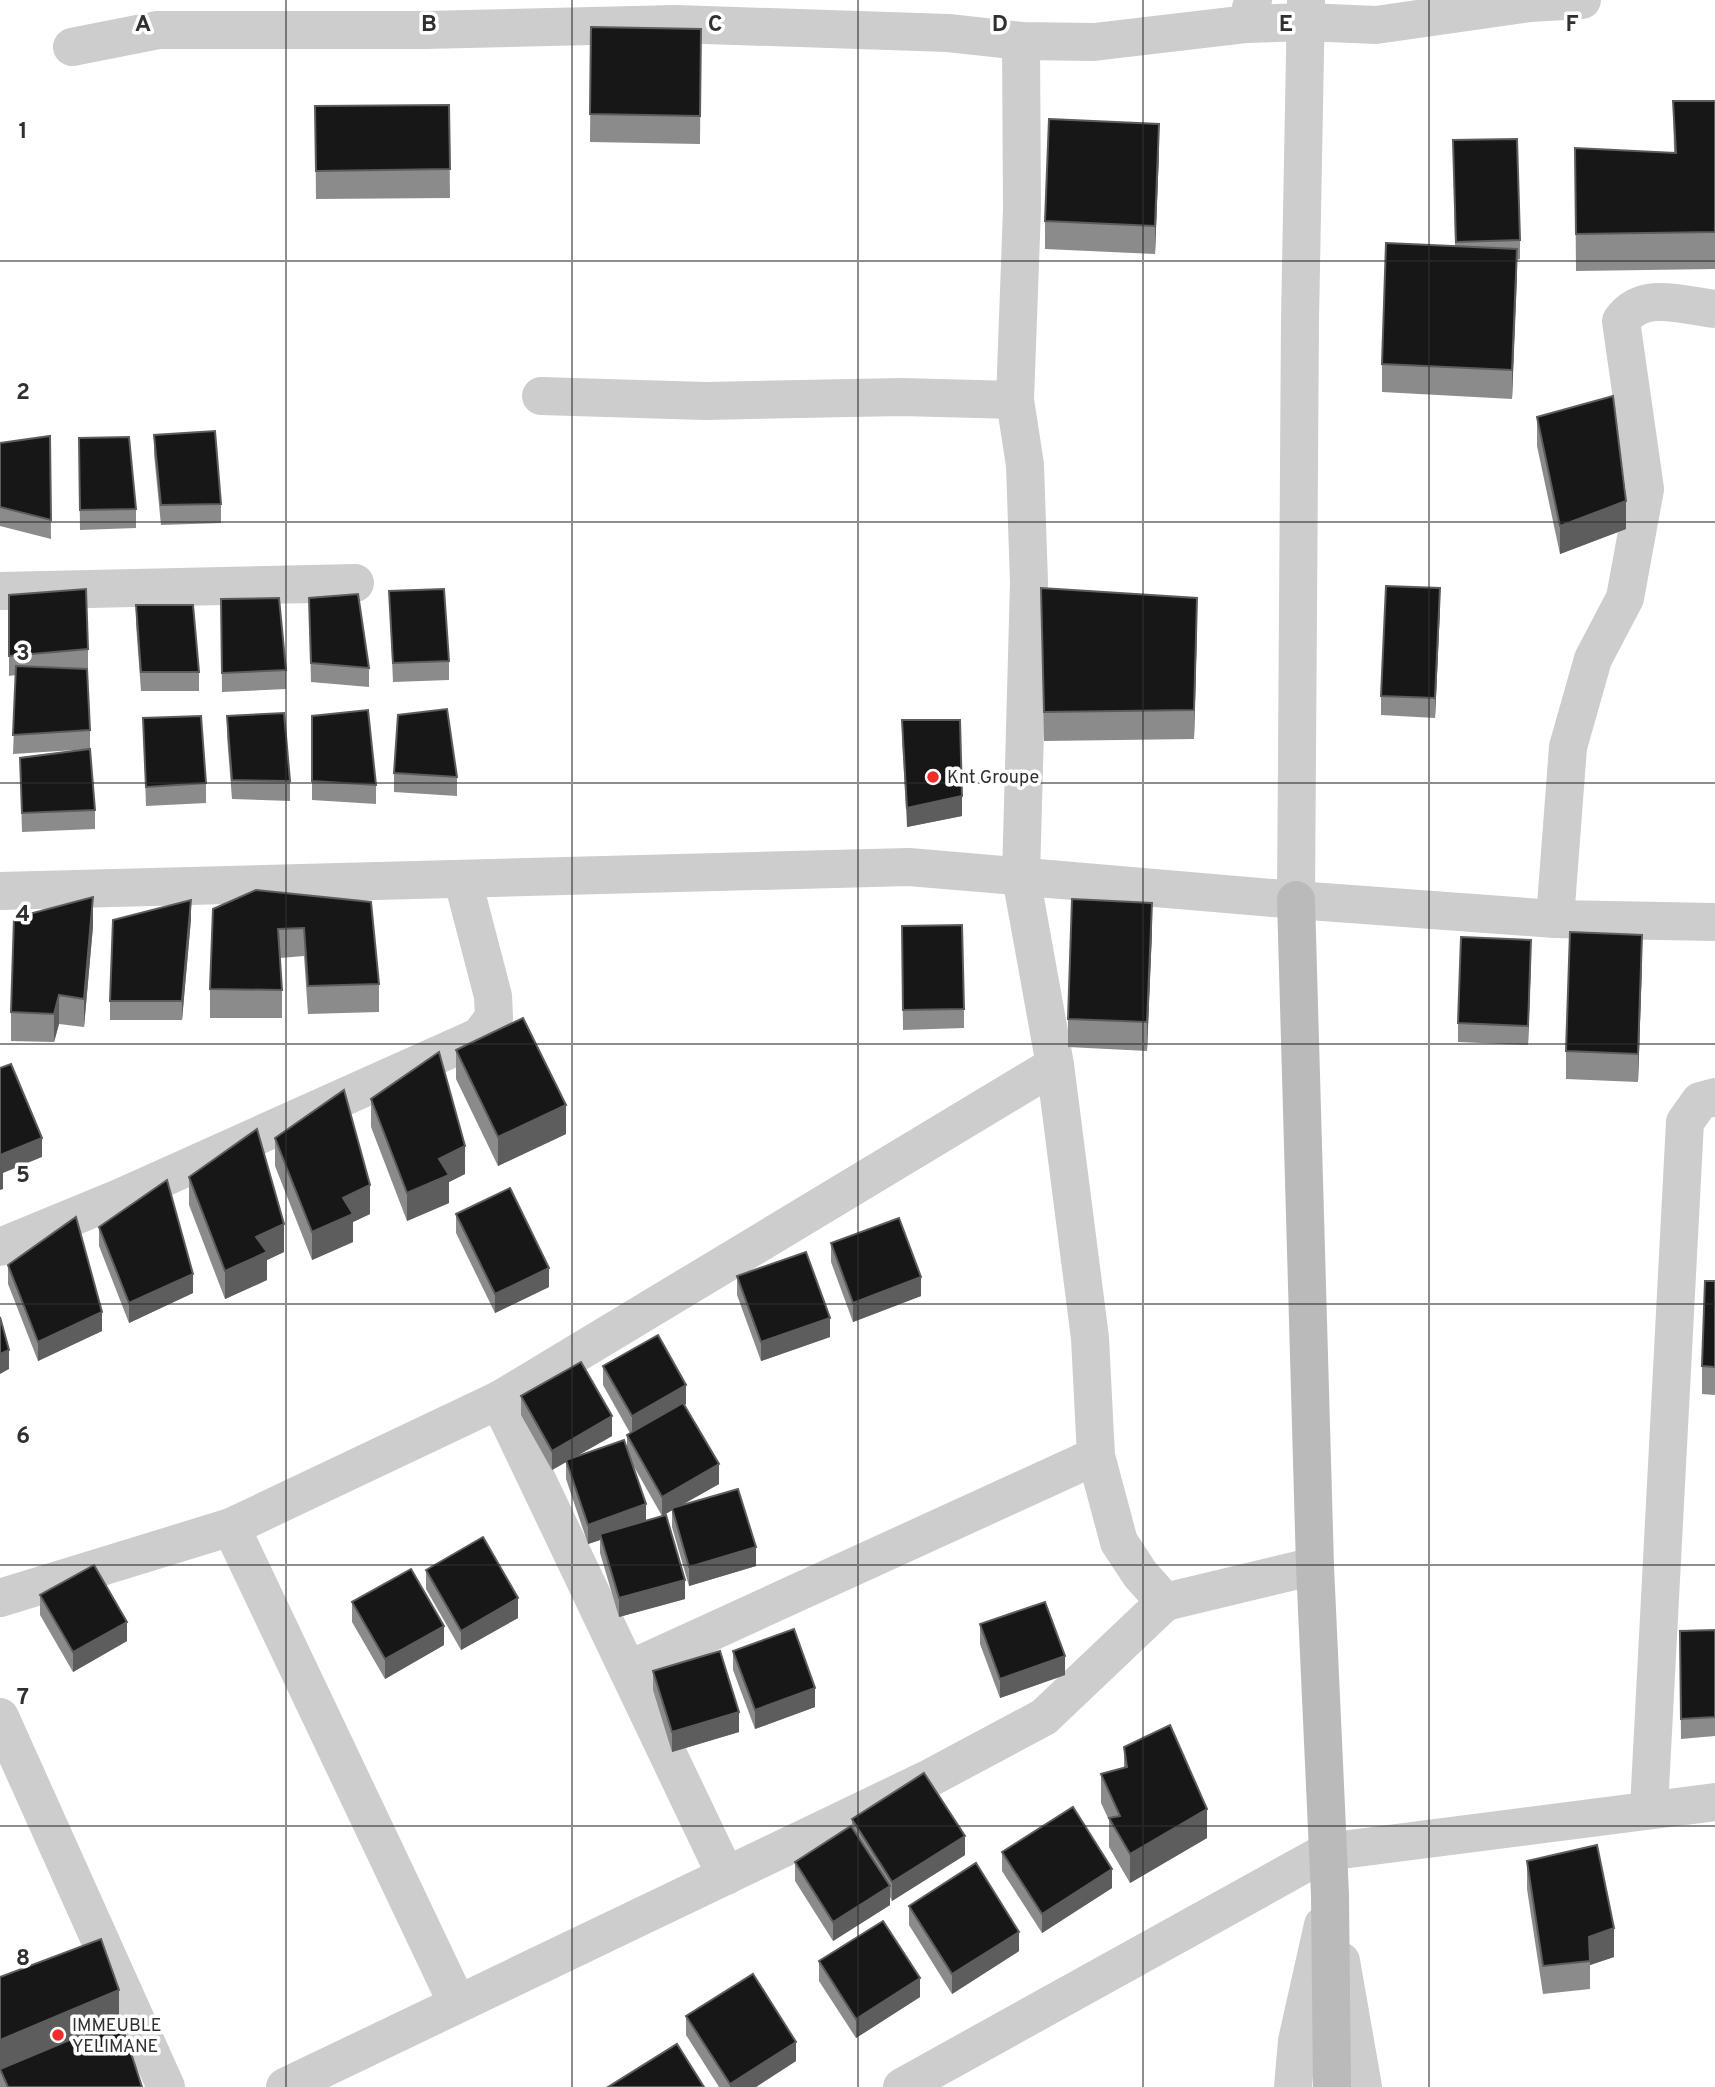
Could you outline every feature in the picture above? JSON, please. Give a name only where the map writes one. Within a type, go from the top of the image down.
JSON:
[{"type":"street","points":[[72,47],[158,30],[424,30],[676,23],[948,33],[1021,41],[1094,42],[1250,12],[1306,11],[1376,25],[1530,3],[1582,0]]},
{"type":"street","points":[[1306,11],[1300,334],[1296,900],[1326,1852],[1330,1895],[1363,2087]]},
{"type":"street","points":[[1021,41],[1022,208],[1015,400],[1025,466],[1029,582],[1021,877],[1055,1065],[1090,1338],[1096,1456],[1119,1542],[1140,1574],[1165,1602]]},
{"type":"street","points":[[1555,919],[1567,747],[1593,659],[1625,598],[1646,489],[1621,321],[1629,309],[1646,301],[1715,309]]},
{"type":"street","points":[[541,396],[705,401],[901,397],[1015,400]]},
{"type":"street","points":[[0,591],[355,583]]},
{"type":"street","points":[[0,891],[463,881],[909,867],[1555,919],[1715,922]]},
{"type":"street","points":[[0,1247],[120,1198],[480,1035],[494,1017],[494,996],[463,881]]},
{"type":"street","points":[[0,1598],[231,1527],[499,1400],[1055,1065]]},
{"type":"street","points":[[1650,1808],[1685,1122],[1700,1101],[1715,1097]]},
{"type":"street","points":[[499,1400],[726,1876]]},
{"type":"street","points":[[628,1670],[1096,1456]]},
{"type":"street","points":[[231,1527],[457,2003]]},
{"type":"street","points":[[285,2087],[928,1779],[1044,1717],[1165,1602],[1315,1566]]},
{"type":"street","points":[[0,1717],[166,2087]]},
{"type":"street","points":[[902,2087],[1326,1852],[1650,1808],[1715,1802]]},
{"type":"street","points":[[1293,2087],[1297,2041],[1330,1895]]},
{"type":"street","points":[[1330,1895],[1332,2087]]},
{"type":"building","points":[[591,27],[701,29],[700,116],[590,114]]},
{"type":"building","points":[[1673,101],[1715,101],[1715,232],[1576,234],[1575,148],[1676,153]]},
{"type":"building","points":[[449,105],[450,169],[316,171],[315,106]]},
{"type":"building","points":[[1049,119],[1159,124],[1155,226],[1045,221]]},
{"type":"building","points":[[1517,139],[1520,240],[1456,242],[1453,140]]},
{"type":"building","points":[[1386,243],[1517,249],[1512,370],[1382,364]]},
{"type":"building","points":[[1613,396],[1626,501],[1560,526],[1537,417]]},
{"type":"building","points":[[215,431],[221,504],[161,505],[154,435]]},
{"type":"building","points":[[50,436],[51,520],[0,507],[0,443]]},
{"type":"building","points":[[129,437],[136,509],[80,510],[79,438]]},
{"type":"building","points":[[1386,586],[1440,588],[1435,698],[1381,696]]},
{"type":"building","points":[[1041,588],[1197,598],[1194,710],[1044,712]]},
{"type":"building","points":[[86,589],[88,649],[9,656],[9,595]]},
{"type":"building","points":[[444,589],[449,661],[393,663],[389,591]]},
{"type":"building","points":[[358,594],[369,668],[311,663],[309,598]]},
{"type":"building","points":[[279,598],[286,670],[222,673],[221,599]]},
{"type":"building","points":[[136,605],[193,605],[199,672],[141,672]]},
{"type":"building","points":[[16,666],[87,669],[90,730],[13,735]]},
{"type":"building","points":[[447,709],[457,777],[394,773],[398,715]]},
{"type":"building","points":[[368,710],[376,785],[312,781],[312,716]]},
{"type":"building","points":[[284,713],[290,781],[232,780],[227,716]]},
{"type":"building","points":[[201,716],[206,783],[146,787],[143,718]]},
{"type":"building","name":"Knt Groupe","points":[[902,720],[960,720],[962,796],[907,808]]},
{"type":"building","points":[[90,749],[95,810],[22,813],[20,758]]},
{"type":"building","points":[[256,890],[371,902],[379,984],[308,986],[304,928],[278,929],[282,990],[210,989],[213,909]]},
{"type":"building","points":[[93,897],[84,999],[59,995],[54,1014],[11,1012],[14,918]]},
{"type":"building","points":[[1072,899],[1152,903],[1147,1022],[1068,1019]]},
{"type":"building","points":[[191,900],[182,1001],[110,1001],[113,920]]},
{"type":"building","points":[[962,925],[964,1009],[903,1010],[902,926]]},
{"type":"building","points":[[1570,932],[1642,935],[1638,1054],[1566,1051]]},
{"type":"building","points":[[1461,937],[1531,940],[1528,1026],[1458,1023]]},
{"type":"building","points":[[523,1018],[566,1105],[498,1137],[456,1050]]},
{"type":"building","points":[[439,1052],[465,1146],[439,1159],[449,1175],[407,1193],[371,1099]]},
{"type":"building","points":[[11,1064],[42,1138],[0,1155],[0,1068]]},
{"type":"building","points":[[344,1090],[370,1185],[343,1198],[353,1214],[312,1232],[275,1138]]},
{"type":"building","points":[[257,1129],[284,1224],[256,1237],[267,1252],[225,1271],[189,1177]]},
{"type":"building","points":[[167,1180],[193,1274],[129,1303],[99,1227]]},
{"type":"building","points":[[510,1188],[549,1268],[495,1294],[456,1214]]},
{"type":"building","points":[[76,1217],[102,1312],[38,1342],[8,1265]]},
{"type":"building","points":[[899,1218],[921,1277],[853,1303],[831,1243]]},
{"type":"building","points":[[806,1252],[830,1318],[761,1342],[737,1276]]},
{"type":"building","points":[[1705,1281],[1715,1281],[1715,1367],[1702,1366]]},
{"type":"building","points":[[0,1317],[9,1350],[0,1354]]},
{"type":"building","points":[[658,1335],[686,1385],[632,1416],[603,1366]]},
{"type":"building","points":[[581,1362],[612,1416],[552,1451],[521,1396]]},
{"type":"building","points":[[683,1403],[719,1464],[662,1497],[627,1435]]},
{"type":"building","points":[[624,1440],[646,1504],[588,1525],[566,1460]]},
{"type":"building","points":[[738,1489],[756,1547],[689,1567],[672,1508]]},
{"type":"building","points":[[666,1515],[685,1580],[619,1598],[600,1534]]},
{"type":"building","points":[[483,1537],[518,1598],[461,1631],[426,1570]]},
{"type":"building","points":[[94,1565],[127,1622],[73,1652],[40,1595]]},
{"type":"building","points":[[411,1569],[444,1626],[385,1659],[352,1602]]},
{"type":"building","points":[[1045,1602],[1065,1656],[1000,1679],[980,1624]]},
{"type":"building","points":[[794,1629],[815,1688],[755,1710],[733,1651]]},
{"type":"building","points":[[1715,1630],[1715,1717],[1681,1719],[1680,1631]]},
{"type":"building","points":[[720,1651],[739,1712],[672,1732],[653,1671]]},
{"type":"building","points":[[1170,1725],[1207,1809],[1130,1854],[1109,1818],[1120,1816],[1101,1774],[1127,1767],[1124,1747]]},
{"type":"building","points":[[924,1773],[965,1836],[892,1882],[852,1819]]},
{"type":"building","points":[[1073,1807],[1112,1869],[1042,1914],[1002,1852]]},
{"type":"building","points":[[851,1826],[890,1886],[833,1922],[795,1862]]},
{"type":"building","points":[[1597,1845],[1614,1928],[1589,1937],[1590,1961],[1543,1966],[1527,1861]]},
{"type":"building","points":[[976,1863],[1019,1932],[952,1974],[909,1906]]},
{"type":"building","points":[[883,1921],[920,1978],[856,2019],[819,1961]]},
{"type":"building","points":[[101,1939],[119,1990],[0,2040],[0,1977]]},
{"type":"building","points":[[753,1974],[796,2042],[730,2084],[686,2016]]},
{"type":"building","points":[[120,2019],[142,2087],[8,2087],[0,2069]]},
{"type":"building","points":[[677,2044],[704,2087],[608,2087]]},
{"type":"place","name":"Knt Groupe","points":[[933,777]]},
{"type":"place","name":"IMMEUBLE YELIMANE","points":[[58,2035]]}]
